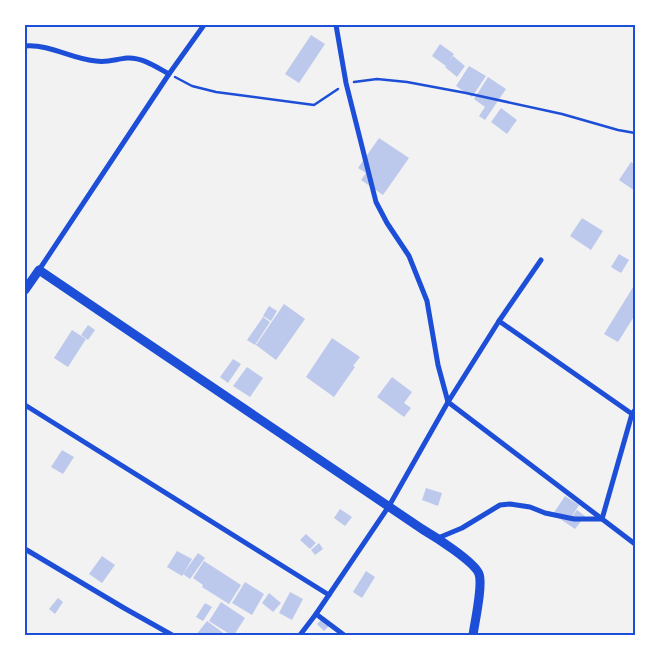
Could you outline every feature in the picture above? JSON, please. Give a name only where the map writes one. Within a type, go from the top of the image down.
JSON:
[{"type":"street","points":[[25,290],[204,25]]},
{"type":"street","points":[[336,25],[346,84],[376,202],[387,223],[409,256],[427,301],[439,371],[448,402],[635,544]]},
{"type":"street","points":[[25,46],[57,50],[96,61],[137,59],[170,74]]},
{"type":"street","points":[[300,635],[388,506],[448,402],[499,321],[541,260]]},
{"type":"street","points":[[39,270],[438,538],[477,568],[481,584],[473,635]]},
{"type":"street","points":[[499,321],[634,413],[602,519]]},
{"type":"street","points":[[25,405],[329,595]]},
{"type":"street","points":[[438,538],[462,528],[500,505],[510,504],[530,507],[545,513],[574,519],[602,519]]},
{"type":"street","points":[[25,549],[172,635]]},
{"type":"street","points":[[316,614],[344,635]]},
{"type":"path","points":[[170,74],[192,86],[216,92],[314,105],[346,84],[376,78],[476,95],[562,114],[635,133]]},
{"type":"building","points":[[311,35],[325,44],[299,83],[285,74]]},
{"type":"building","points":[[440,44],[454,54],[448,62],[453,56],[465,66],[457,77],[432,56]]},
{"type":"building","points":[[469,66],[486,76],[472,97],[456,86]]},
{"type":"building","points":[[488,77],[506,89],[485,120],[479,116],[485,107],[474,99]]},
{"type":"building","points":[[501,108],[517,120],[507,134],[491,122]]},
{"type":"building","points":[[379,138],[409,158],[383,195],[361,180],[366,173],[358,168]]},
{"type":"building","points":[[631,162],[635,165],[635,191],[619,180]]},
{"type":"building","points":[[582,218],[603,231],[591,250],[570,236]]},
{"type":"building","points":[[619,254],[629,260],[621,273],[611,267]]},
{"type":"building","points":[[635,284],[635,315],[618,342],[604,334]]},
{"type":"building","points":[[284,304],[305,319],[276,360],[256,345]]},
{"type":"building","points":[[269,306],[277,311],[271,321],[263,316]]},
{"type":"building","points":[[263,317],[270,322],[255,345],[247,340]]},
{"type":"building","points":[[88,325],[95,330],[88,340],[81,335]]},
{"type":"building","points":[[72,330],[86,339],[68,367],[54,358]]},
{"type":"building","points":[[332,338],[360,357],[334,397],[306,377]]},
{"type":"building","points":[[233,359],[241,364],[228,383],[220,377]]},
{"type":"building","points":[[247,367],[263,378],[250,397],[233,386]]},
{"type":"building","points":[[392,377],[412,392],[404,403],[411,408],[404,417],[377,397]]},
{"type":"building","points":[[62,450],[74,457],[63,474],[51,467]]},
{"type":"building","points":[[426,488],[442,493],[438,506],[422,500]]},
{"type":"building","points":[[565,496],[579,505],[569,521],[577,510],[585,516],[575,529],[553,514]]},
{"type":"building","points":[[340,509],[352,517],[345,526],[334,518]]},
{"type":"building","points":[[306,534],[316,543],[310,549],[300,540]]},
{"type":"building","points":[[319,543],[323,549],[315,555],[311,550]]},
{"type":"building","points":[[177,551],[192,559],[182,576],[167,567]]},
{"type":"building","points":[[198,553],[205,558],[190,579],[183,574]]},
{"type":"building","points":[[102,556],[115,565],[102,583],[89,574]]},
{"type":"building","points":[[204,561],[241,585],[229,604],[202,587],[203,585],[193,578]]},
{"type":"building","points":[[366,571],[375,577],[362,598],[353,592]]},
{"type":"building","points":[[245,582],[264,594],[252,615],[232,603]]},
{"type":"building","points":[[290,592],[303,599],[292,620],[279,613]]},
{"type":"building","points":[[269,593],[281,603],[273,612],[262,603]]},
{"type":"building","points":[[58,598],[63,602],[55,614],[49,609]]},
{"type":"building","points":[[221,602],[245,618],[234,635],[209,621]]},
{"type":"building","points":[[205,603],[212,607],[203,621],[196,617]]},
{"type":"building","points":[[324,617],[331,624],[324,631],[317,624]]},
{"type":"building","points":[[207,621],[226,635],[196,635]]}]
